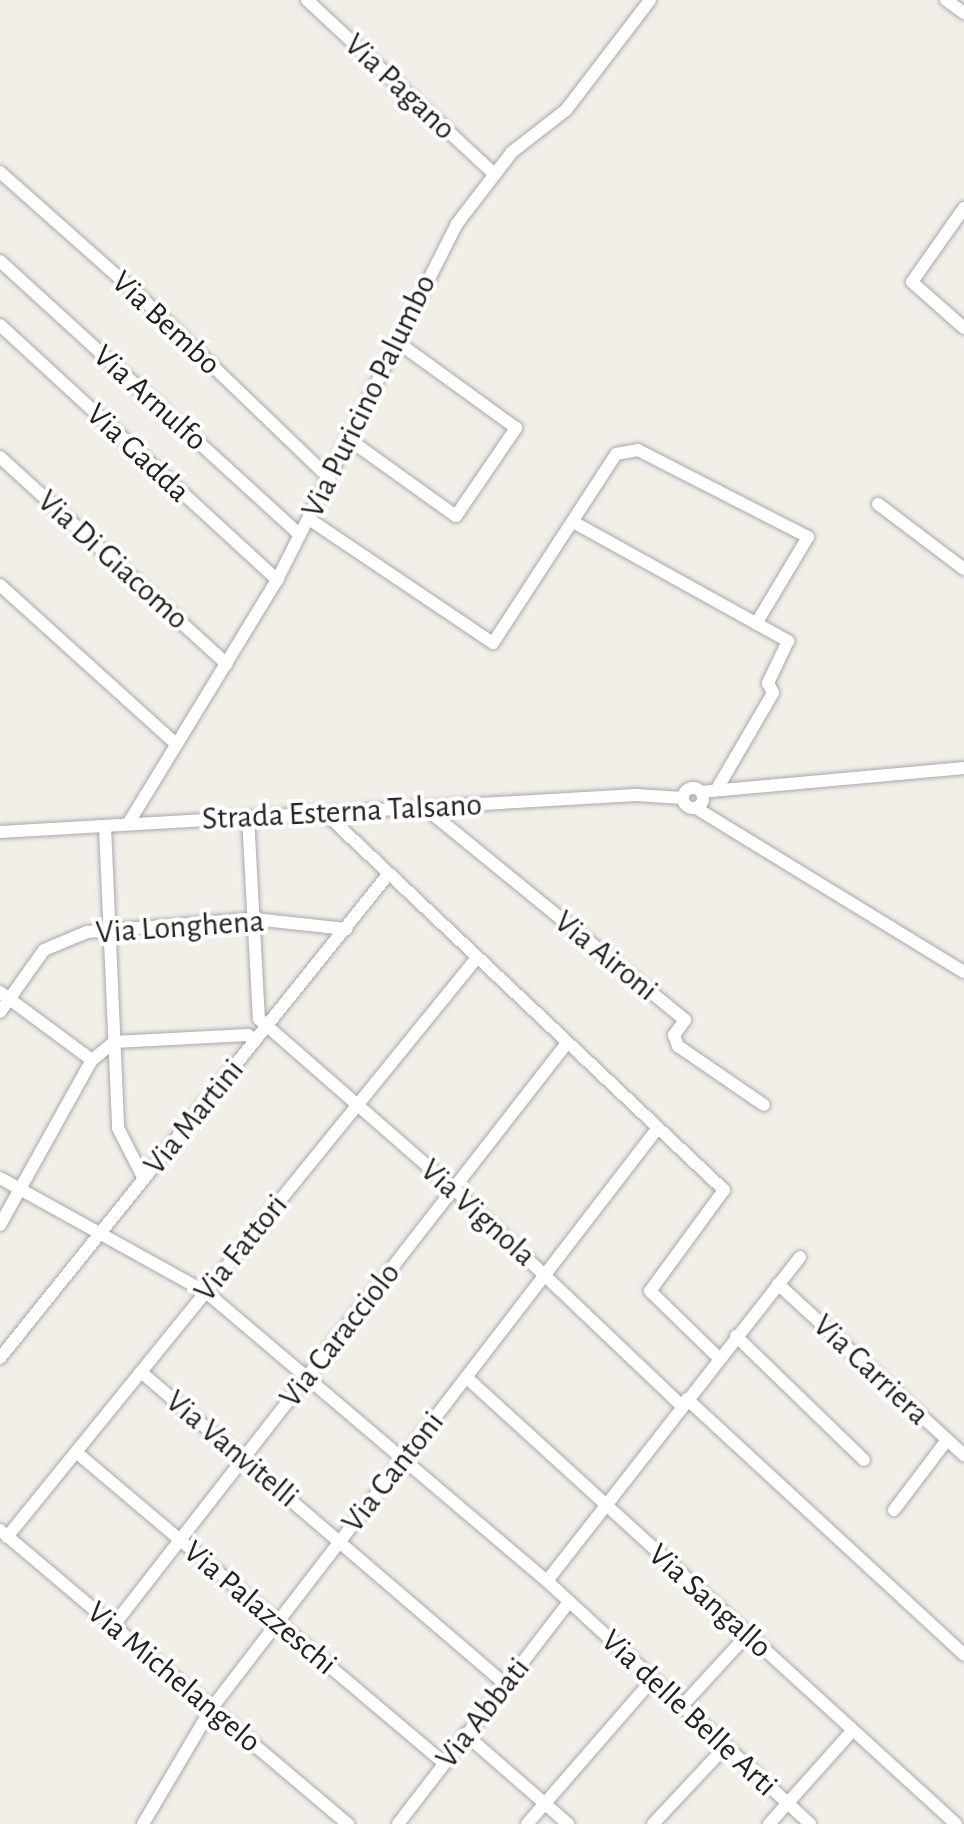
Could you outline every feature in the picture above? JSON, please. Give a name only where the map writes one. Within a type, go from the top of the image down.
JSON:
[{"type":"street","name":"Via Pagano","points":[[307,0],[493,173]]},
{"type":"street","name":"Via Puricino Palumbo","points":[[128,824],[277,580],[456,225],[493,173],[566,110],[650,0]]},
{"type":"street","points":[[946,0],[964,13]]},
{"type":"street","name":"Via Bembo","points":[[0,172],[142,298],[328,477]]},
{"type":"street","points":[[964,208],[912,282],[964,328]]},
{"type":"street","name":"Via Arnulfo","points":[[0,261],[300,535]]},
{"type":"street","name":"Via Gadda","points":[[0,325],[277,580]]},
{"type":"street","points":[[347,438],[456,516],[516,428],[396,341]]},
{"type":"street","points":[[309,519],[493,643],[575,523],[616,454],[638,450],[808,537],[756,624]]},
{"type":"street","name":"Via Di Giacomo","points":[[0,457],[227,664]]},
{"type":"street","points":[[878,504],[964,569]]},
{"type":"street","points":[[575,523],[788,641],[768,683],[773,693],[718,787]]},
{"type":"street","points":[[0,585],[176,744]]},
{"type":"street","points":[[964,768],[718,787],[701,792],[691,788],[683,798],[964,972]]},
{"type":"street","points":[[696,808],[703,801],[701,792]]},
{"type":"street","name":"Strada Esterna Talsano","points":[[0,832],[636,795],[683,798]]},
{"type":"street","name":"Via Aironi","points":[[424,807],[685,1020],[674,1035],[678,1046],[764,1105]]},
{"type":"street","points":[[325,813],[475,960],[724,1190],[650,1291],[719,1358]]},
{"type":"street","points":[[248,817],[259,1019],[266,1028]]},
{"type":"street","points":[[105,826],[118,1128],[144,1179]]},
{"type":"street","name":"Via Martini","points":[[0,1358],[387,876]]},
{"type":"street","name":"Via Longhena","points":[[0,1012],[4,995],[44,950],[87,932],[254,919],[346,929]]},
{"type":"street","name":"Via Fattori","points":[[4,1534],[76,1452],[475,960]]},
{"type":"street","points":[[4,995],[92,1060]]},
{"type":"street","name":"Via Vignola","points":[[266,1028],[454,1189],[964,1655]]},
{"type":"street","points":[[0,1225],[92,1060],[114,1042],[248,1035],[255,1041]]},
{"type":"street","name":"Via Caracciolo","points":[[113,1626],[567,1043]]},
{"type":"street","name":"Via Cantoni","points":[[143,1824],[211,1709],[657,1129]]},
{"type":"street","name":"Via delle Belle Arti","points":[[0,1178],[102,1231],[206,1292],[547,1581],[810,1824]]},
{"type":"street","points":[[547,1581],[800,1257]]},
{"type":"street","name":"Via Carriera","points":[[778,1284],[964,1455]]},
{"type":"street","points":[[736,1336],[864,1460]]},
{"type":"street","name":"Via Vanvitelli","points":[[141,1372],[505,1684]]},
{"type":"street","name":"Via Sangallo","points":[[466,1377],[956,1824]]},
{"type":"street","points":[[894,1510],[947,1440]]},
{"type":"street","name":"Via Palazzeschi","points":[[76,1452],[444,1763]]},
{"type":"street","name":"Via Michelangelo","points":[[4,1534],[348,1824]]},
{"type":"street","name":"Via Abbati","points":[[398,1824],[569,1602]]},
{"type":"street","points":[[681,1707],[747,1635]]},
{"type":"street","points":[[527,1824],[652,1680]]},
{"type":"street","points":[[769,1824],[853,1730]]},
{"type":"street","points":[[465,1734],[568,1824]]},
{"type":"street","points":[[653,1824],[725,1747]]}]
